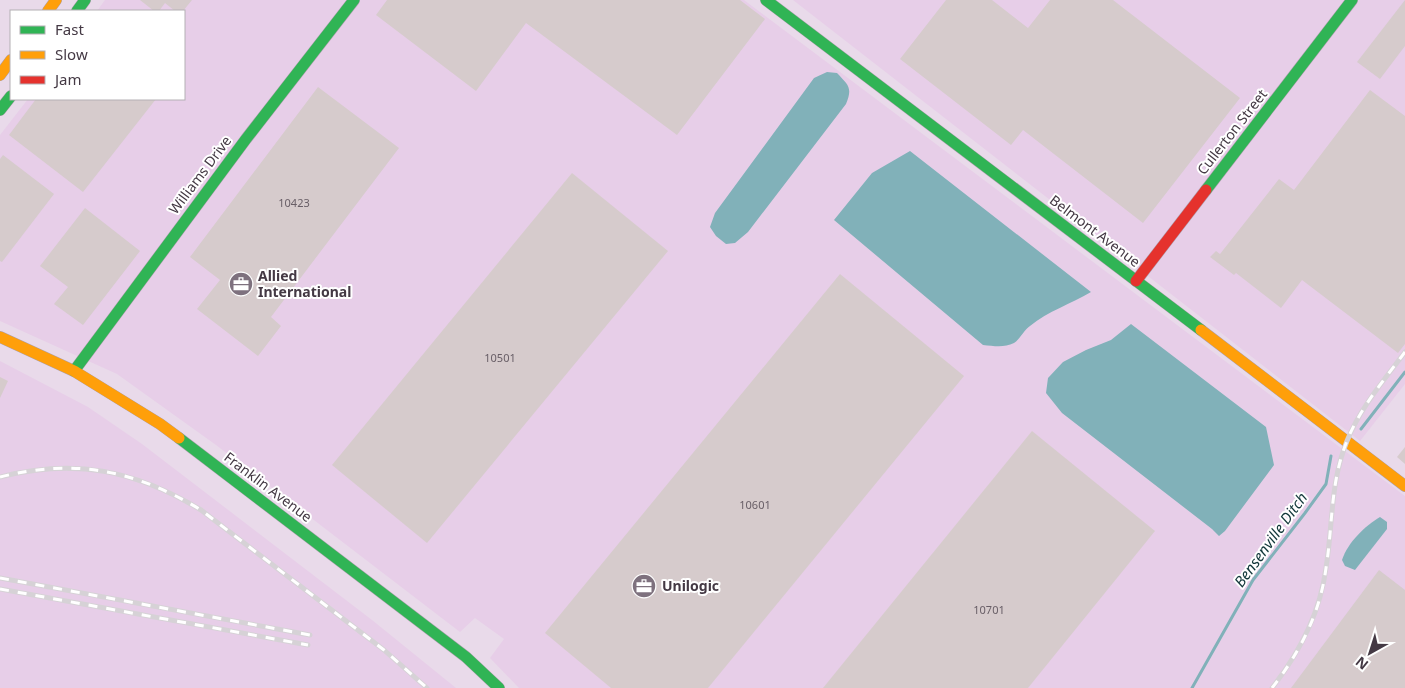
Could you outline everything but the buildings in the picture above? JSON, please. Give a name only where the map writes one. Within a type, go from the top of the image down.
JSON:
[{"type":"street","name":"Williams Drive","points":[[74,371],[246,139],[354,0]]},
{"type":"street","name":"Belmont Avenue","points":[[766,0],[1405,486]]},
{"type":"street","name":"Cullerton Street","points":[[1136,281],[1352,0]]},
{"type":"street","points":[[0,75],[10,61]]},
{"type":"street","points":[[0,110],[10,97]]},
{"type":"street","name":"Franklin Avenue","points":[[0,338],[74,371],[160,424],[466,657],[499,688]]},
{"type":"shaded area","points":[[105,0],[744,0],[1405,496],[1405,688],[519,688],[490,658],[504,639],[475,618],[460,632],[216,445],[117,374],[0,321],[0,135],[27,100],[185,100],[185,10],[98,10]]},
{"type":"shaded area","points":[[793,0],[1405,0],[1405,384],[1360,441]]},
{"type":"shaded area","points":[[0,361],[88,407],[142,444],[372,620],[456,688],[0,688]]},
{"type":"water","points":[[827,72],[837,73],[847,84],[849,94],[846,104],[748,232],[735,243],[726,244],[716,236],[710,227],[715,213],[814,78]]},
{"type":"water","points":[[910,151],[1091,292],[1037,321],[1010,345],[983,345],[834,220],[872,173]]},
{"type":"water","points":[[1131,324],[1266,427],[1274,465],[1225,531],[1219,536],[1062,413],[1046,393],[1048,378],[1063,362],[1111,340]]},
{"type":"water","points":[[1380,517],[1387,522],[1387,529],[1355,570],[1345,566],[1342,560],[1348,547],[1363,530]]},
{"type":"waterway","name":"Bensenville Ditch","points":[[1361,429],[1405,372]]},
{"type":"waterway","name":"Bensenville Ditch","points":[[1192,688],[1253,580],[1326,484],[1331,456]]},
{"type":"railway","points":[[1272,688],[1300,646],[1314,617],[1319,601],[1326,568],[1335,488],[1347,441],[1366,406],[1405,352]]},
{"type":"railway","points":[[0,477],[27,471],[54,469],[104,471],[152,485],[176,496],[201,510],[384,650],[427,688]]},
{"type":"railway","points":[[0,578],[310,635]]},
{"type":"railway","points":[[0,589],[308,645]]},
{"type":"traffic: fast","points":[[78,10],[85,0]]},
{"type":"traffic: fast","points":[[74,371],[246,139],[354,0]]},
{"type":"traffic: fast","points":[[766,0],[1201,330]]},
{"type":"traffic: fast","points":[[1206,190],[1352,0]]},
{"type":"traffic: fast","points":[[0,110],[10,97]]},
{"type":"traffic: fast","points":[[179,438],[466,657],[499,688]]},
{"type":"traffic: slow","points":[[49,10],[56,0]]},
{"type":"traffic: slow","points":[[0,75],[10,61]]},
{"type":"traffic: slow","points":[[1201,330],[1405,486]]},
{"type":"traffic: slow","points":[[0,337],[74,371],[160,424],[179,438]]},
{"type":"traffic: jam","points":[[1136,281],[1206,190]]},
{"type":"place","name":"Allied International","points":[[241,284]]},
{"type":"place","name":"Unilogic","points":[[644,586]]}]
